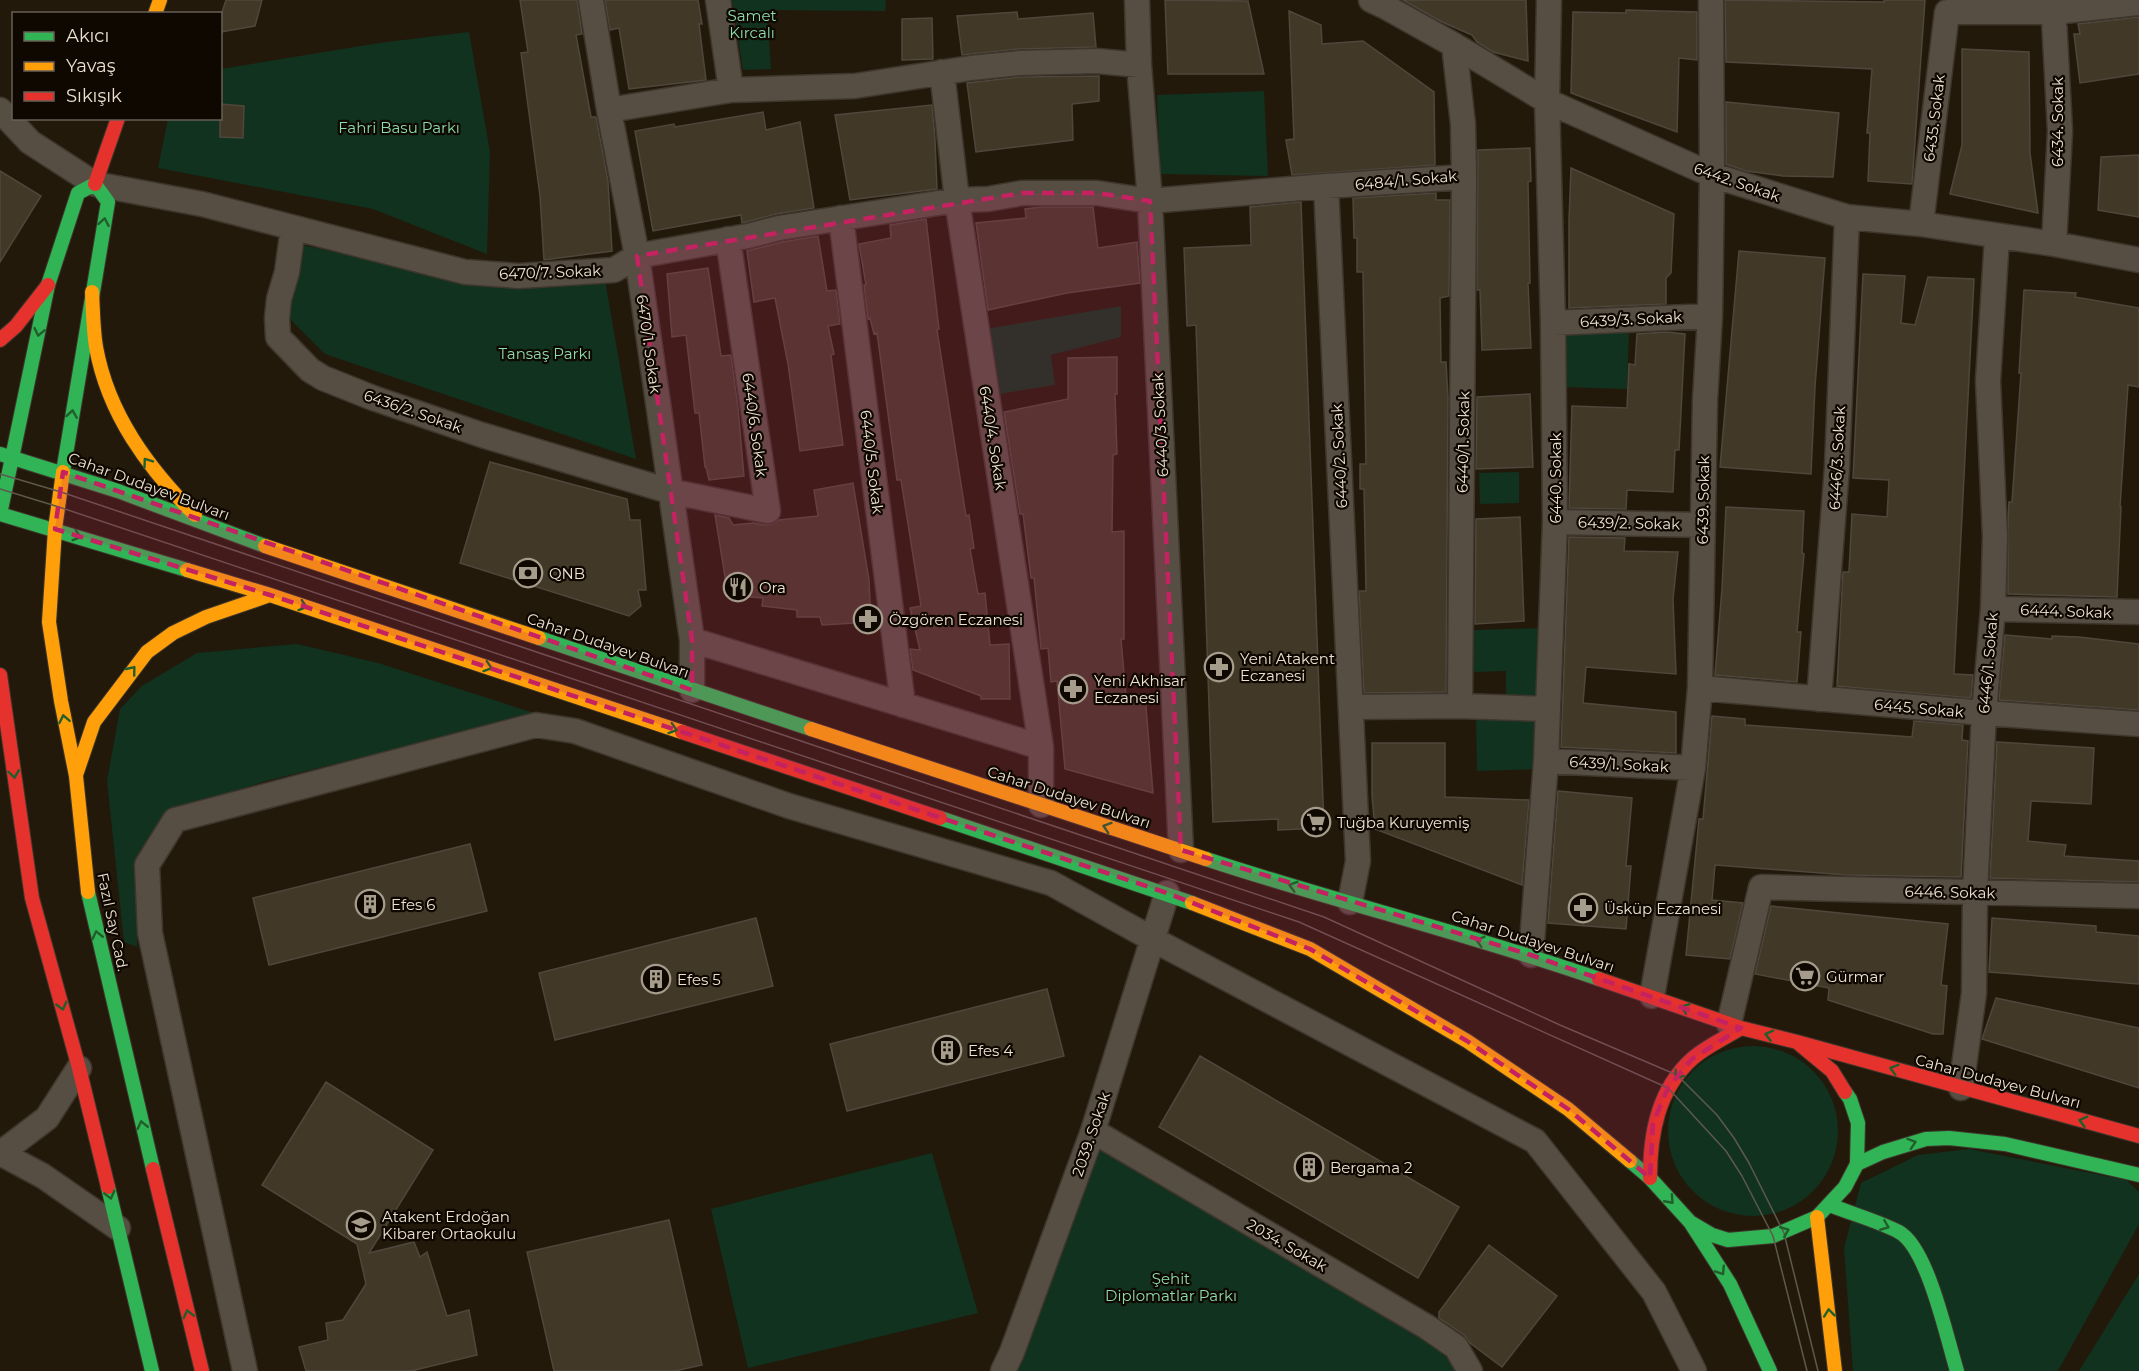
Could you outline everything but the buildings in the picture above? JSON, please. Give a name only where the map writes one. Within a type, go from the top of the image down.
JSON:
[{"type":"main road","points":[[117,120],[95,184],[78,193],[48,285],[6,456],[0,514],[270,595],[1167,893],[1310,949],[1467,1041],[1568,1109],[1650,1178],[1689,1222],[1730,1284],[1770,1371]]},
{"type":"main road","points":[[95,184],[108,202],[92,292],[97,352],[120,420],[146,463],[201,521]]},
{"type":"main road","points":[[0,340],[16,326],[48,285]]},
{"type":"main road","name":"Fazıl Say Cad.","points":[[92,292],[63,472],[49,622],[61,701],[76,776],[87,889],[202,1371]]},
{"type":"main road","name":"Cahar Dudayev Bulvarı","points":[[6,456],[63,472],[234,535],[692,690],[1254,875],[1531,956],[1735,1026],[2139,1136]]},
{"type":"main road","points":[[76,776],[94,722],[147,652],[173,633],[206,617],[270,595]]},
{"type":"main road","points":[[0,675],[32,897],[80,1068],[152,1371]]},
{"type":"main road","points":[[0,770],[28,868]]},
{"type":"main road","points":[[1650,1178],[1649,1150],[1653,1124],[1668,1088],[1692,1059],[1735,1026]]},
{"type":"main road","points":[[1689,1222],[1712,1235],[1728,1240],[1773,1236],[1784,1233],[1817,1216],[1845,1187],[1857,1164],[1858,1123],[1850,1099],[1832,1071],[1797,1042]]},
{"type":"main road","points":[[1857,1164],[1883,1152],[1926,1139],[1949,1138],[2005,1144],[2139,1175]]},
{"type":"main road","points":[[1830,1205],[1900,1233],[1914,1247],[1924,1263],[1957,1371]]},
{"type":"main road","points":[[1817,1216],[1835,1371]]},
{"type":"street","name":"6470/1. Sokak","points":[[591,0],[637,256],[692,640],[692,690]]},
{"type":"street","points":[[718,0],[731,90]]},
{"type":"street","name":"6440/3. Sokak","points":[[1137,0],[1139,65],[1150,201],[1181,850]]},
{"type":"street","name":"6440. Sokak","points":[[1531,956],[1546,761],[1555,522],[1547,101],[1549,0]]},
{"type":"street","name":"6439. Sokak","points":[[1652,996],[1693,768],[1700,688],[1705,400],[1710,316],[1711,0]]},
{"type":"street","name":"6442. Sokak","points":[[1381,2],[1547,101],[1712,175],[1847,217],[1921,224],[2054,244],[2139,260]]},
{"type":"street","points":[[2054,6],[2139,3]]},
{"type":"street","name":"6435. Sokak","points":[[1921,224],[1947,12],[2054,6]]},
{"type":"street","name":"6434. Sokak","points":[[2054,6],[2060,130],[2054,244]]},
{"type":"street","name":"6484/1. Sokak","points":[[1326,186],[1464,177],[1463,124],[1454,45]]},
{"type":"street","points":[[609,110],[731,90],[855,86],[942,72],[1020,63],[1097,61],[1139,65]]},
{"type":"street","name":"6440/4. Sokak","points":[[942,72],[957,201],[1041,747],[1041,805]]},
{"type":"street","points":[[0,110],[30,142],[95,184]]},
{"type":"street","name":"6440/1. Sokak","points":[[1460,706],[1464,177]]},
{"type":"street","name":"6470/7. Sokak","points":[[95,184],[202,204],[455,269],[519,276],[614,270],[637,256],[779,228],[1022,193],[1096,193],[1150,201]]},
{"type":"street","points":[[1150,201],[1326,186]]},
{"type":"street","name":"6440/2. Sokak","points":[[1326,186],[1358,861],[1350,902]]},
{"type":"street","name":"6446/3. Sokak","points":[[1819,699],[1837,467],[1847,217]]},
{"type":"street","name":"6440/5. Sokak","points":[[841,219],[903,705]]},
{"type":"street","name":"6436/2. Sokak","points":[[293,228],[287,272],[279,299],[278,337],[310,370],[323,378],[394,405],[482,435],[669,492]]},
{"type":"street","name":"6446/1. Sokak","points":[[1961,1088],[1974,993],[1974,892],[1984,713],[1993,609],[1995,537],[1988,381],[1997,237]]},
{"type":"street","name":"6440/6. Sokak","points":[[669,492],[768,511],[728,239]]},
{"type":"street","name":"6439/3. Sokak","points":[[1553,323],[1710,316]]},
{"type":"street","name":"6439/2. Sokak","points":[[1555,522],[1703,525]]},
{"type":"street","name":"6444. Sokak","points":[[1993,609],[2139,613]]},
{"type":"street","points":[[692,640],[1041,747]]},
{"type":"street","name":"6445. Sokak","points":[[1700,688],[2139,724]]},
{"type":"street","points":[[1350,707],[1460,706],[1548,709]]},
{"type":"street","points":[[245,1371],[150,933],[147,865],[175,820],[536,725],[575,731],[789,806],[1050,882],[1154,940],[1534,1141],[1654,1292],[1694,1371]]},
{"type":"street","name":"6439/1. Sokak","points":[[1546,761],[1693,768]]},
{"type":"street","name":"6446. Sokak","points":[[1735,1026],[1761,887],[2139,896]]},
{"type":"street","name":"2039. Sokak","points":[[1003,1371],[1093,1131],[1167,893]]},
{"type":"street","points":[[80,1068],[47,1118],[0,1153],[44,1176],[118,1228]]},
{"type":"street","name":"2034. Sokak","points":[[1093,1131],[1427,1327],[1456,1347],[1467,1368]]},
{"type":"highlighted area","points":[[1022,193],[1097,193],[1150,201],[1181,850],[1531,955],[1741,1028],[1692,1059],[1668,1088],[1653,1123],[1650,1178],[1568,1109],[1467,1041],[1310,949],[1167,893],[270,595],[55,529],[63,472],[692,690],[692,640],[637,256]]},
{"type":"green space","name":"Samet Kırcalı","points":[[732,0],[886,0],[885,11],[767,10],[771,69],[743,70]]},
{"type":"green space","name":"Fahri Basu Parkı","points":[[469,32],[490,152],[487,254],[373,209],[158,168],[168,120],[222,120],[222,69],[379,43]]},
{"type":"green space","points":[[1264,91],[1268,176],[1160,174],[1157,95]]},
{"type":"green space","name":"Tansaş Parkı","points":[[302,245],[470,281],[605,280],[636,459],[325,354],[289,318]]},
{"type":"green space","points":[[1121,306],[1121,337],[1051,355],[1055,385],[993,395],[985,329]]},
{"type":"green space","points":[[1564,331],[1629,333],[1627,389],[1562,387]]},
{"type":"green space","points":[[1519,472],[1519,503],[1480,504],[1479,473]]},
{"type":"green space","points":[[1544,628],[1546,703],[1506,704],[1506,671],[1474,672],[1473,630]]},
{"type":"green space","points":[[297,644],[378,663],[537,714],[266,781],[187,806],[139,866],[137,947],[124,942],[107,781],[120,709],[142,686],[197,653]]},
{"type":"green space","points":[[1540,716],[1539,769],[1477,771],[1476,717]]},
{"type":"green space","points":[[1753,1046],[1786,1052],[1813,1071],[1832,1098],[1838,1131],[1832,1164],[1813,1191],[1786,1210],[1753,1216],[1720,1210],[1693,1191],[1674,1164],[1668,1131],[1674,1098],[1693,1071],[1720,1052]]},
{"type":"green space","name":"Şehit Diplomatlar Parkı","points":[[1094,1143],[1456,1353],[1466,1371],[1009,1371]]},
{"type":"green space","points":[[1969,1149],[2126,1180],[2139,1192],[2139,1224],[2058,1371],[1853,1371],[1844,1248],[1861,1183],[1918,1155]]},
{"type":"green space","points":[[932,1153],[978,1313],[748,1368],[711,1209]]},
{"type":"green space","points":[[2139,1274],[2139,1371],[2079,1371]]},
{"type":"tram line","points":[[0,474],[61,492],[1324,917],[1560,1025],[1677,1075],[1717,1115],[1734,1138],[1784,1233],[1818,1371]]},
{"type":"tram line","points":[[0,489],[1299,922],[1668,1088],[1726,1151],[1742,1176],[1773,1236],[1807,1371]]},
{"type":"traffic: fast","points":[[12,458],[48,285],[78,193],[95,184]]},
{"type":"traffic: fast","points":[[63,472],[108,202],[95,184]]},
{"type":"traffic: fast","points":[[0,454],[118,491],[265,546]]},
{"type":"traffic: fast","points":[[0,514],[12,458]]},
{"type":"traffic: fast","points":[[0,514],[187,570]]},
{"type":"traffic: fast","points":[[539,638],[811,729]]},
{"type":"traffic: fast","points":[[940,818],[1192,903]]},
{"type":"traffic: fast","points":[[1206,859],[1501,947],[1599,979]]},
{"type":"traffic: fast","points":[[88,892],[153,1169]]},
{"type":"traffic: fast","points":[[1630,1161],[1650,1178],[1690,1222],[1712,1235],[1728,1240],[1773,1236],[1817,1217],[1845,1187],[1857,1164],[1858,1123],[1850,1099],[1845,1092]]},
{"type":"traffic: fast","points":[[1857,1164],[1883,1152],[1926,1139],[1949,1138],[2005,1144],[2139,1175]]},
{"type":"traffic: fast","points":[[108,1187],[152,1371]]},
{"type":"traffic: fast","points":[[1830,1205],[1891,1228],[1909,1241],[1919,1256],[1935,1296],[1957,1371]]},
{"type":"traffic: fast","points":[[1690,1222],[1730,1284],[1770,1371]]},
{"type":"traffic: slow","points":[[156,12],[160,0]]},
{"type":"traffic: slow","points":[[92,292],[96,347],[102,372],[120,417],[146,459],[195,515]]},
{"type":"traffic: slow","points":[[63,472],[55,529],[49,622],[61,701],[76,776],[88,892]]},
{"type":"traffic: slow","points":[[265,546],[539,638]]},
{"type":"traffic: slow","points":[[187,570],[270,595],[682,732]]},
{"type":"traffic: slow","points":[[76,775],[94,722],[147,652],[173,633],[206,617],[270,595]]},
{"type":"traffic: slow","points":[[811,729],[1206,859]]},
{"type":"traffic: slow","points":[[1192,903],[1310,949],[1467,1041],[1568,1109],[1630,1161]]},
{"type":"traffic: slow","points":[[1817,1217],[1835,1371]]},
{"type":"traffic: jam","points":[[95,184],[117,120]]},
{"type":"traffic: jam","points":[[0,340],[16,326],[48,285]]},
{"type":"traffic: jam","points":[[0,675],[32,898],[79,1068],[108,1187]]},
{"type":"traffic: jam","points":[[682,732],[940,818]]},
{"type":"traffic: jam","points":[[1599,979],[1741,1028],[1797,1042],[1832,1071],[1845,1092]]},
{"type":"traffic: jam","points":[[1650,1178],[1654,1128],[1664,1098],[1672,1084],[1693,1058],[1741,1028]]},
{"type":"traffic: jam","points":[[1797,1042],[2139,1136]]},
{"type":"traffic: jam","points":[[153,1169],[202,1371]]},
{"type":"place","name":"QNB","points":[[528,573]]},
{"type":"place","name":"Ora","points":[[738,587]]},
{"type":"place","name":"Özgören Eczanesi","points":[[868,619]]},
{"type":"place","name":"Yeni Atakent Eczanesi","points":[[1219,667]]},
{"type":"place","name":"Yeni Akhisar Eczanesi","points":[[1073,689]]},
{"type":"place","name":"Tuğba Kuruyemiş","points":[[1316,822]]},
{"type":"place","name":"Efes 6","points":[[370,904]]},
{"type":"place","name":"Üsküp Eczanesi","points":[[1583,908]]},
{"type":"place","name":"Gürmar","points":[[1805,976]]},
{"type":"place","name":"Efes 5","points":[[656,979]]},
{"type":"place","name":"Efes 4","points":[[947,1050]]},
{"type":"place","name":"Bergama 2","points":[[1309,1167]]},
{"type":"place","name":"Atakent Erdoğan Kibarer Ortaokulu","points":[[361,1225]]}]
